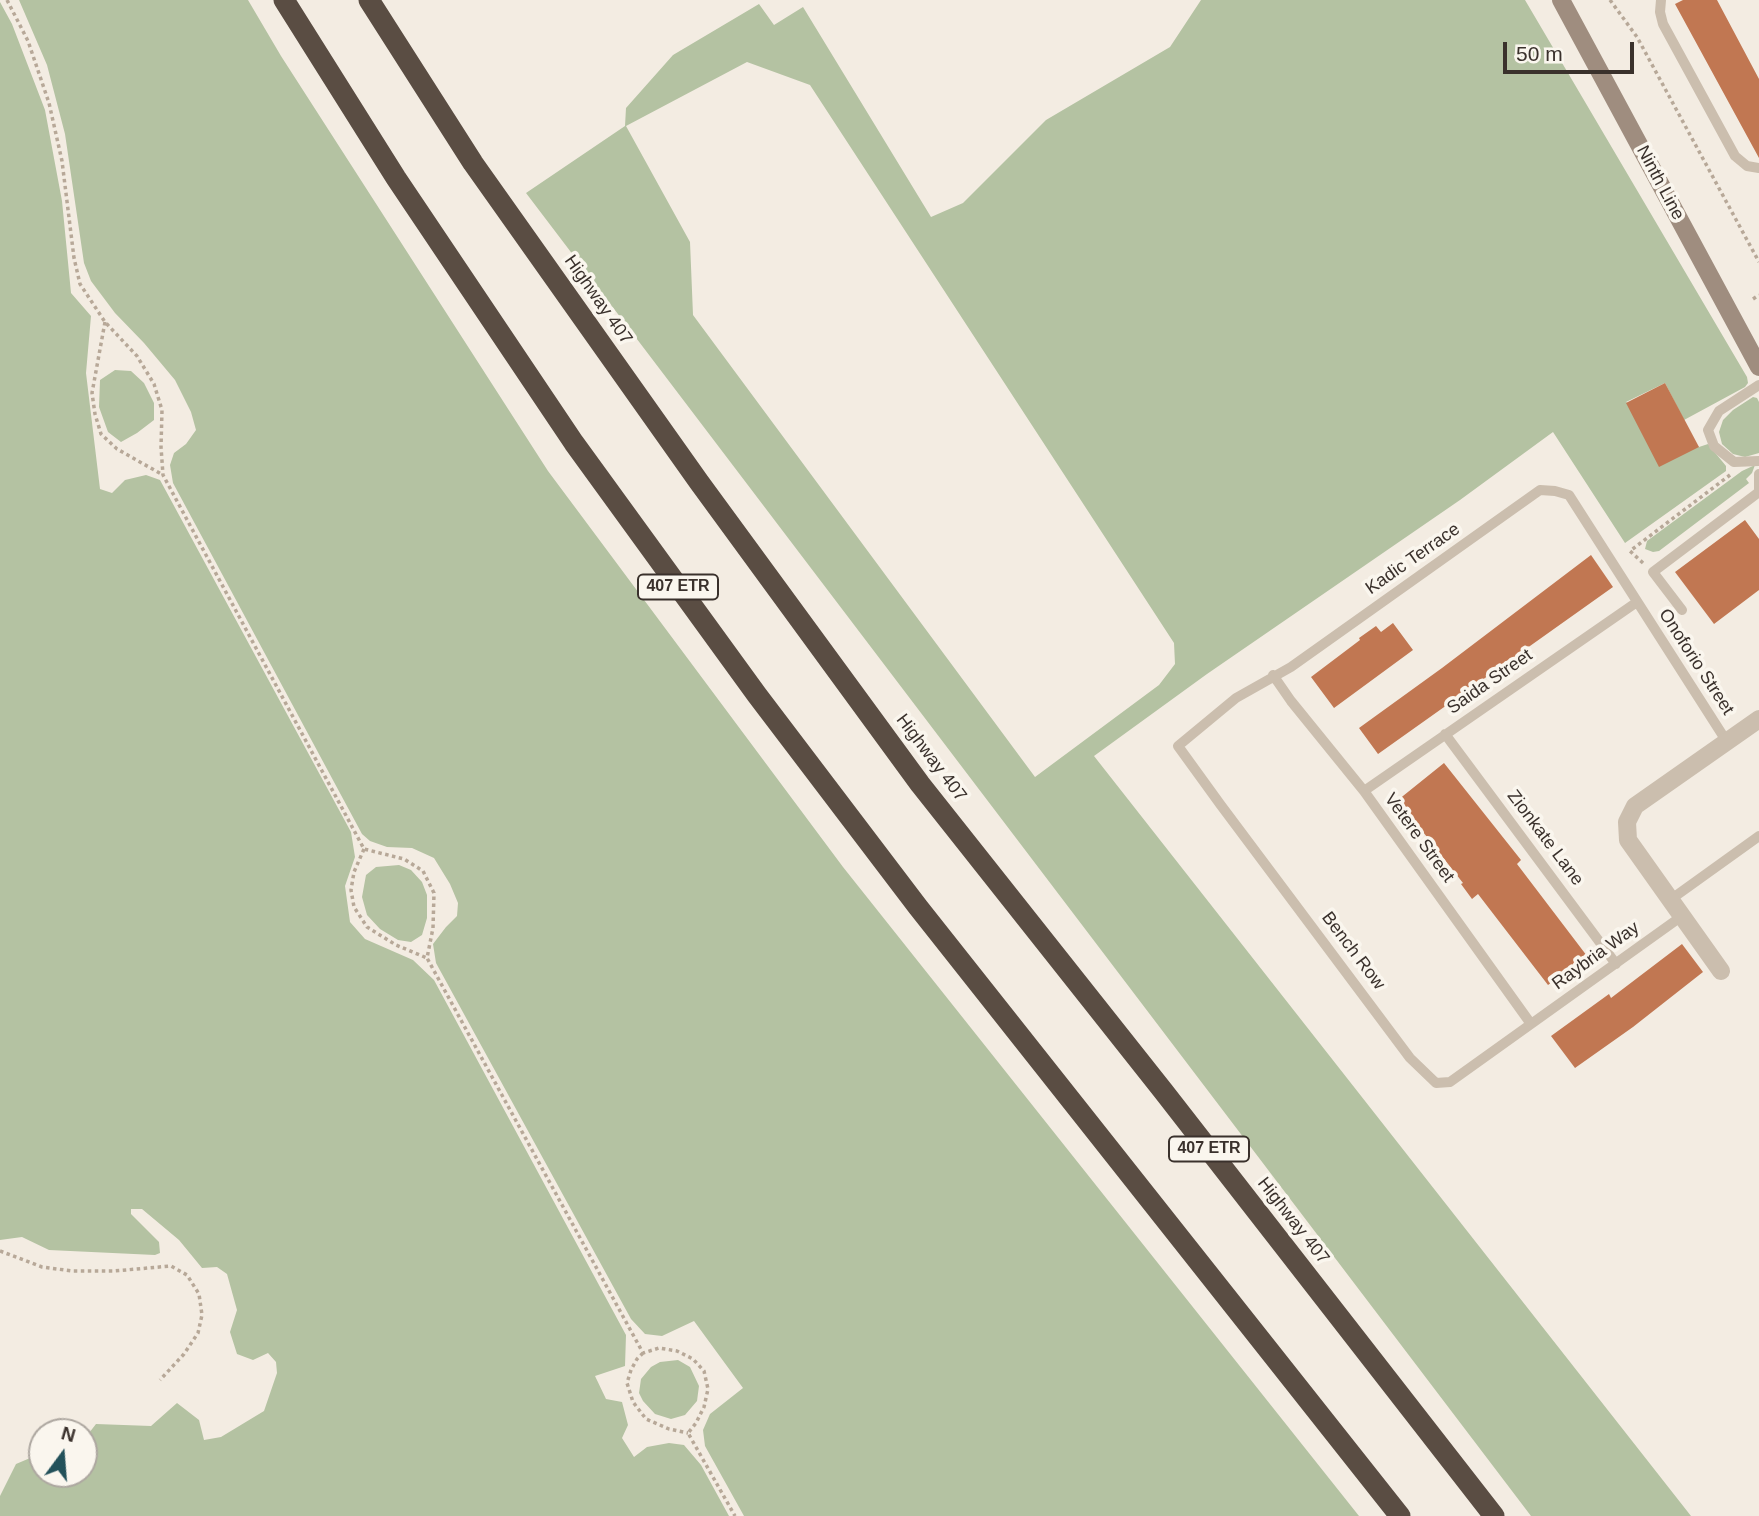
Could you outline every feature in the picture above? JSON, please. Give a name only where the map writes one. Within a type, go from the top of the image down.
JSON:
[{"type":"highway","name":"407 ETR","points":[[284,0],[396,178],[574,443],[757,695],[918,906],[1401,1516]]},
{"type":"highway","name":"Highway 407","points":[[369,0],[472,163],[699,482],[920,784],[1494,1516]]},
{"type":"main road","name":"Ninth Line","points":[[1561,0],[1759,367]]},
{"type":"street","points":[[1721,971],[1628,841],[1627,822],[1635,806],[1759,719]]},
{"type":"lane","points":[[1661,0],[1660,12],[1664,24],[1735,156],[1747,166],[1759,168]]},
{"type":"lane","points":[[1759,385],[1718,411],[1708,430],[1714,446],[1734,462],[1759,461]]},
{"type":"lane","points":[[1682,610],[1653,572],[1759,492],[1759,474]]},
{"type":"lane","name":"Kadic Terrace","points":[[1178,746],[1236,698],[1291,667],[1540,490],[1569,495],[1637,602]]},
{"type":"lane","name":"Saida Street","points":[[1364,791],[1637,602]]},
{"type":"lane","name":"Onoforio Street","points":[[1637,602],[1727,742]]},
{"type":"lane","name":"Vetere Street","points":[[1273,675],[1364,791],[1531,1024]]},
{"type":"lane","name":"Zionkate Lane","points":[[1445,734],[1616,964]]},
{"type":"lane","name":"Bench Row","points":[[1178,746],[1410,1058],[1436,1083],[1450,1082],[1531,1024]]},
{"type":"lane","points":[[1670,900],[1759,836]]},
{"type":"lane","name":"Raybria Way","points":[[1531,1024],[1682,916]]},
{"type":"path","points":[[8,0],[28,41],[49,103],[62,161],[74,258],[80,284],[105,322],[137,355],[154,384],[162,410],[163,475],[364,849],[404,859],[423,871],[434,893],[433,928],[427,958]]},
{"type":"path","points":[[1610,0],[1637,37],[1759,262]]},
{"type":"path","points":[[1753,299],[1759,295]]},
{"type":"path","points":[[105,322],[92,393],[101,434],[117,449],[163,475]]},
{"type":"path","points":[[1630,551],[1731,475],[1734,462]]},
{"type":"path","points":[[364,849],[354,872],[351,890],[354,907],[367,927],[396,945],[427,958],[643,1353]]},
{"type":"path","points":[[0,1251],[42,1267],[72,1271],[171,1266],[187,1275],[199,1294],[202,1315],[198,1333],[184,1354],[160,1380]]},
{"type":"path","points":[[688,1433],[704,1407],[708,1389],[704,1371],[693,1359],[677,1351],[659,1348],[643,1353],[631,1370],[627,1383],[634,1402],[646,1419],[669,1429],[688,1433],[735,1516]]},
{"type":"green space","points":[[19,0],[248,0],[281,56],[548,471],[843,867],[1359,1516],[744,1516],[705,1446],[703,1430],[710,1414],[743,1388],[694,1321],[662,1336],[645,1334],[631,1319],[436,963],[433,944],[457,916],[458,903],[450,884],[434,858],[412,848],[387,847],[370,841],[362,834],[173,483],[170,465],[174,453],[186,444],[196,430],[191,412],[175,380],[115,313],[91,281],[84,263],[65,134],[47,65]]},
{"type":"green space","points":[[1201,0],[1525,0],[1747,377],[1748,383],[1745,387],[1684,420],[1665,383],[1626,402],[1699,447],[1708,444],[1726,466],[1726,471],[1625,543],[1553,432],[1094,756],[1691,1516],[1531,1516],[526,193],[625,126],[626,108],[673,55],[759,4],[774,25],[803,7],[931,217],[963,203],[1046,120],[1170,47]],"holes":[[[747,62],[810,85],[1174,643],[1175,664],[1159,685],[1035,777],[693,315],[690,242],[626,126]]]},
{"type":"green space","points":[[0,2],[12,24],[45,110],[62,201],[71,293],[91,316],[86,373],[100,489],[112,493],[125,480],[146,475],[160,480],[351,832],[355,857],[345,886],[350,922],[365,939],[413,960],[434,980],[626,1335],[625,1366],[595,1376],[606,1399],[622,1402],[628,1425],[622,1438],[634,1457],[647,1447],[669,1443],[684,1445],[701,1465],[729,1516],[0,1516],[0,1496],[16,1464],[28,1459],[28,1488],[98,1488],[98,1424],[151,1426],[177,1403],[199,1420],[204,1440],[221,1437],[264,1411],[277,1373],[276,1362],[268,1353],[253,1360],[237,1354],[230,1332],[237,1310],[227,1274],[217,1267],[202,1268],[179,1240],[142,1209],[131,1209],[131,1214],[159,1242],[160,1253],[155,1255],[49,1250],[22,1237],[0,1240]]},
{"type":"green space","points":[[115,370],[131,371],[144,383],[154,403],[154,420],[121,442],[108,432],[99,407],[100,380]]},
{"type":"green space","points":[[1753,397],[1759,402],[1759,453],[1745,457],[1733,454],[1722,444],[1719,432],[1723,420]]},
{"type":"green space","points":[[1755,465],[1746,479],[1749,483],[1659,551],[1645,549],[1647,541],[1742,471]]},
{"type":"green space","points":[[399,865],[411,870],[422,882],[427,895],[427,918],[422,935],[411,942],[398,940],[380,929],[367,915],[362,897],[366,875],[376,867]]},
{"type":"green space","points":[[678,1360],[690,1367],[699,1386],[697,1401],[685,1415],[671,1419],[655,1414],[639,1393],[641,1379],[651,1367],[660,1362]]},
{"type":"building","points":[[1683,0],[1717,0],[1759,79],[1759,158],[1675,4]]},
{"type":"building","points":[[1665,383],[1699,447],[1659,467],[1626,403]]},
{"type":"building","points":[[1745,520],[1759,539],[1759,590],[1714,624],[1675,572]]},
{"type":"building","points":[[1591,555],[1613,587],[1378,754],[1359,728]]},
{"type":"building","points":[[1393,623],[1413,650],[1334,708],[1311,677],[1376,626],[1381,632]]},
{"type":"building","points":[[1444,763],[1521,860],[1517,864],[1587,956],[1548,985],[1478,894],[1472,899],[1461,884],[1463,883],[1398,800]]},
{"type":"building","points":[[1682,944],[1703,972],[1575,1068],[1551,1036],[1609,994],[1611,998]]}]
